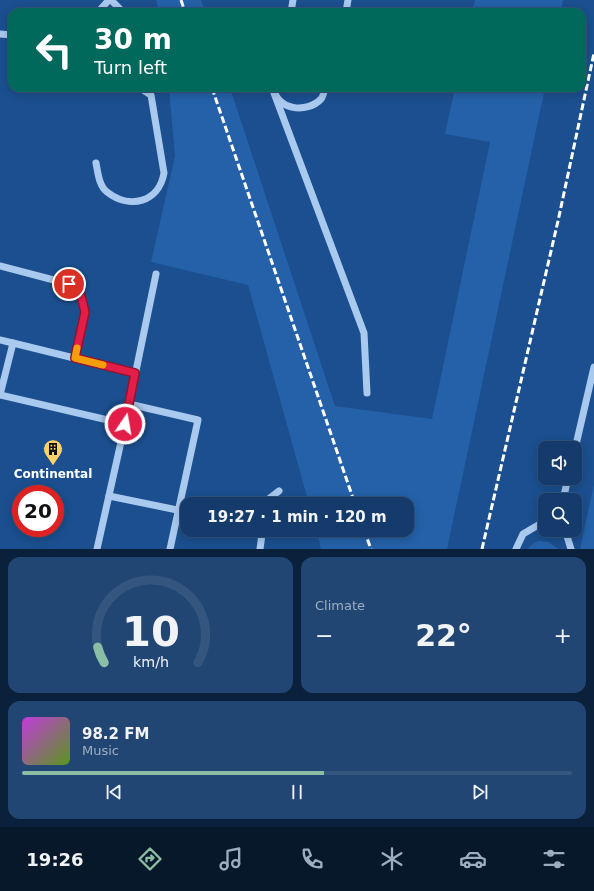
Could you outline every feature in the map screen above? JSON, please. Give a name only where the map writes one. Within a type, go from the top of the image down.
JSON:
[{"type":"lane","points":[[102,8],[110,0],[119,8]]},
{"type":"lane","points":[[96,164],[101,184],[107,192],[123,200],[140,202],[156,194],[162,184],[164,173],[151,92]]},
{"type":"lane","points":[[274,92],[364,333],[367,393]]},
{"type":"lane","points":[[275,92],[280,101],[296,108],[308,107],[317,102],[322,99],[324,92]]},
{"type":"lane","points":[[0,266],[69,284],[81,296],[85,312],[75,358]]},
{"type":"lane","points":[[97,549],[156,274]]},
{"type":"lane","points":[[0,340],[135,373]]},
{"type":"lane","points":[[13,343],[0,395],[125,424]]},
{"type":"lane","points":[[577,441],[594,367]]},
{"type":"lane","points":[[129,404],[198,420],[185,497]]},
{"type":"lane","points":[[271,497],[279,491]]},
{"type":"lane","points":[[109,496],[180,510]]},
{"type":"lane","points":[[170,549],[180,520]]},
{"type":"lane","points":[[516,549],[523,534],[538,525]]},
{"type":"lane","points":[[260,549],[262,537]]},
{"type":"lane","points":[[567,537],[571,549]]},
{"type":"shaded area","points":[[156,0],[201,0],[204,8],[159,8]]},
{"type":"shaded area","points":[[475,0],[563,0],[562,8],[473,8]]},
{"type":"shaded area","points":[[169,92],[231,92],[335,406],[432,419],[490,142],[445,134],[454,92],[544,92],[447,549],[321,549],[318,537],[414,537],[414,497],[307,497],[248,285],[151,262],[175,156]]},
{"type":"shaded area","points":[[594,484],[594,549],[580,549]]},
{"type":"shaded area","points":[[539,541],[549,542],[558,549],[527,549]]},
{"type":"railway","points":[[181,0],[184,8]]},
{"type":"railway","points":[[586,90],[594,53]]},
{"type":"railway","points":[[213,92],[353,497]]},
{"type":"railway","points":[[482,549],[558,221],[586,92]]},
{"type":"railway","points":[[367,537],[371,549]]},
{"type":"slow traffic","points":[[77,348],[75,358],[103,365]]},
{"type":"place","name":"Continental","points":[[53,466]]},
{"type":"route","points":[[69,284],[81,296],[85,312],[75,358],[135,373],[125,424]]}]
